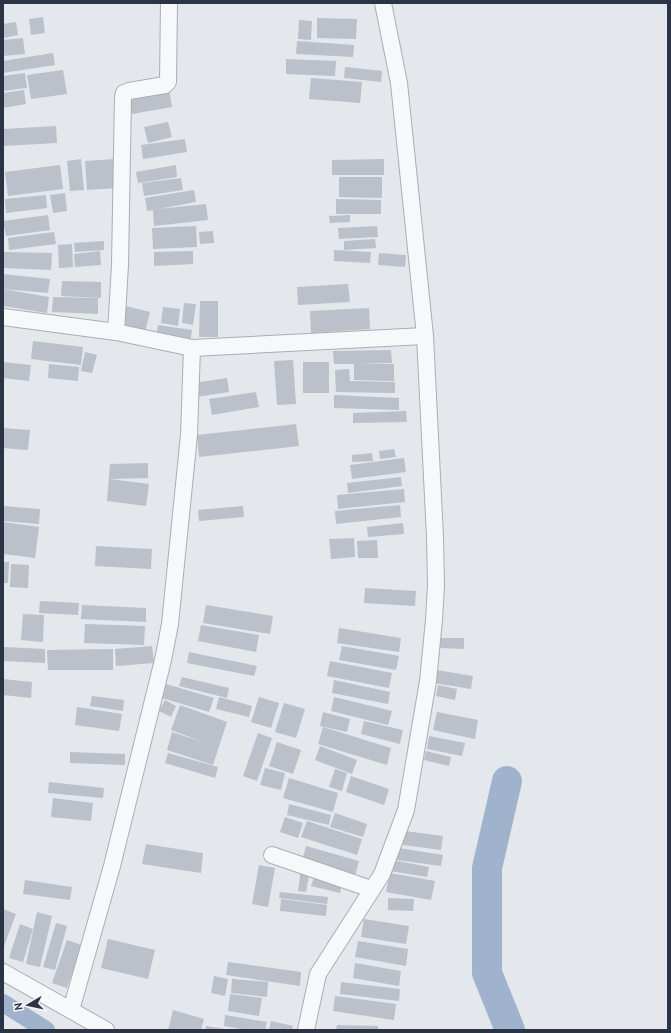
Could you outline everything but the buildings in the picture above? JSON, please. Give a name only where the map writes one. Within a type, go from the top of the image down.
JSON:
[{"type":"street","points":[[116,332],[120,265],[123,97],[124,93],[129,91],[165,85],[168,82],[169,3]]},
{"type":"street","points":[[306,1030],[318,974],[386,864],[406,810],[428,681],[436,585],[425,336],[398,83],[383,3]]},
{"type":"street","points":[[3,317],[116,332],[192,348],[425,336]]},
{"type":"street","points":[[71,1010],[90,949],[114,858],[163,660],[170,624],[189,435],[192,348]]},
{"type":"street","points":[[272,855],[371,889]]},
{"type":"street","points":[[3,972],[106,1030]]},
{"type":"waterway","points":[[507,781],[487,868],[487,973],[510,1030]]},
{"type":"waterway","points":[[3,1003],[46,1030]]}]
